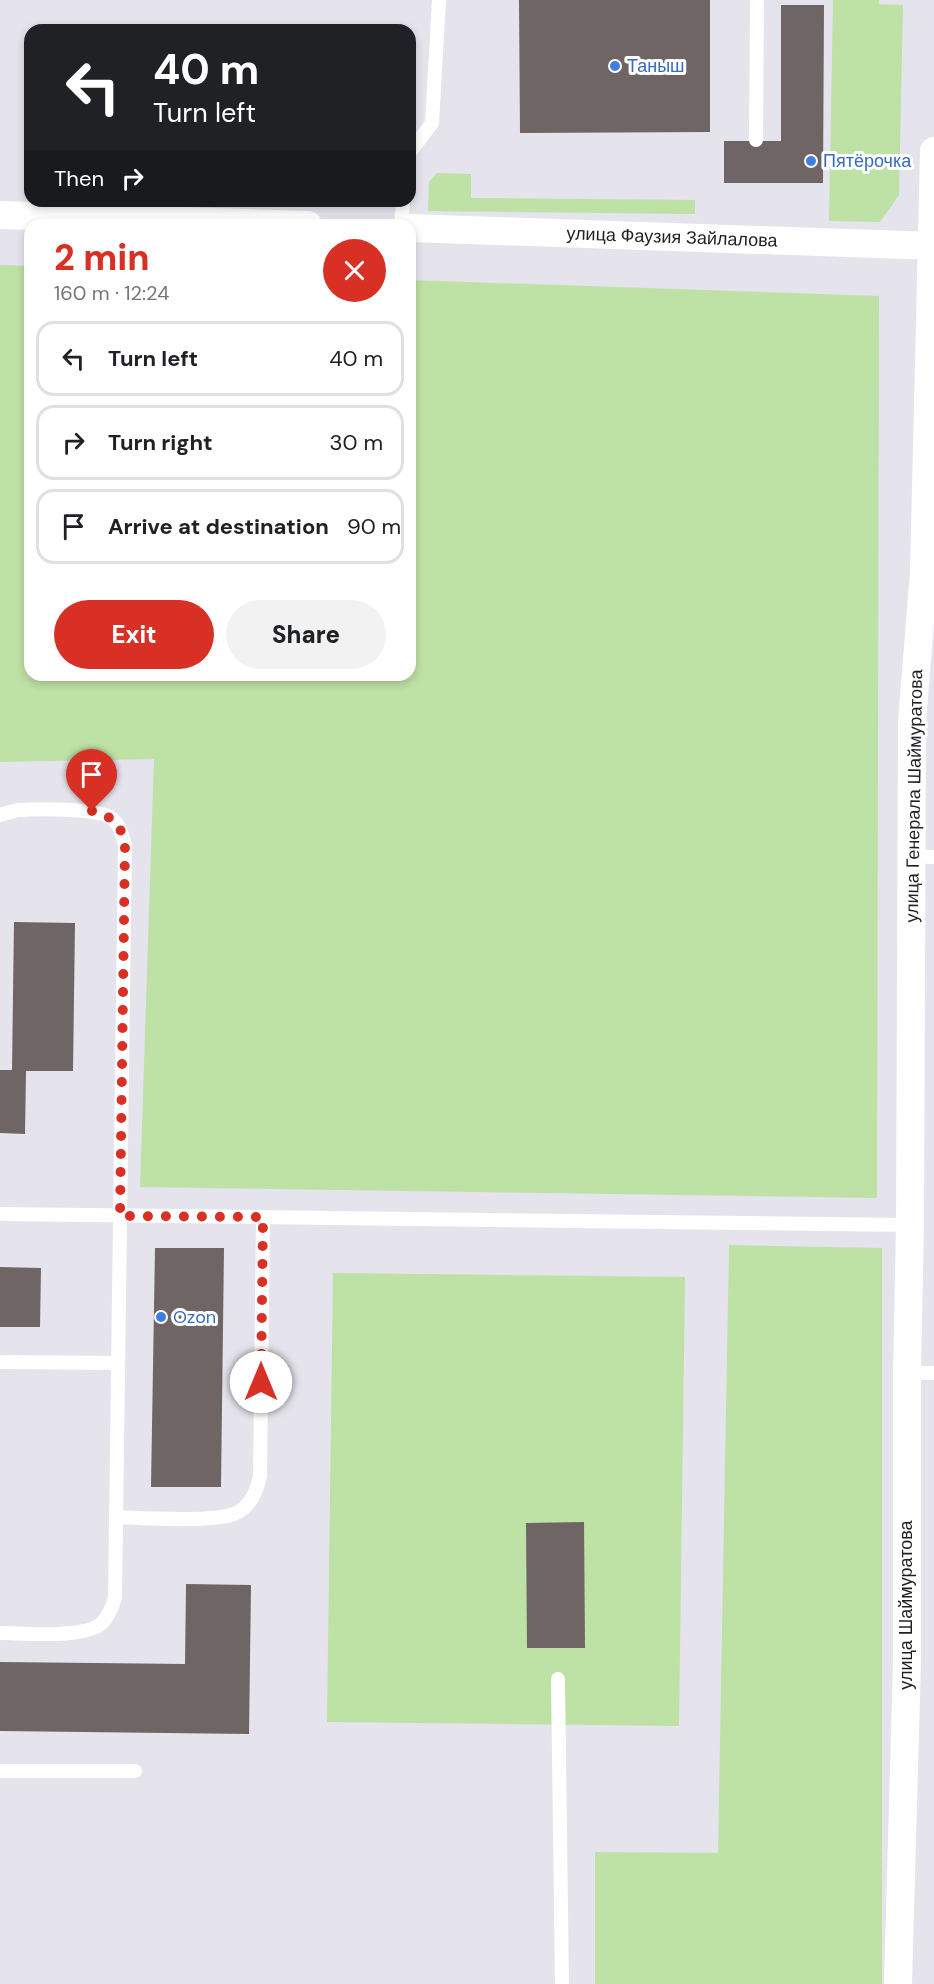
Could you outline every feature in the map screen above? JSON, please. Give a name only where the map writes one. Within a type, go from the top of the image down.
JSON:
[{"type":"street","name":"улица Генерала Шаймуратова","points":[[910,1225],[923,857],[912,721],[924,572],[934,151]]},
{"type":"street","points":[[0,215],[123,219]]},
{"type":"street","name":"улица Фаузия Зайлалова","points":[[416,228],[933,246]]},
{"type":"street","name":"улица Шаймуратова","points":[[898,1984],[907,1661],[920,1373],[910,1225]]},
{"type":"lane","points":[[416,144],[432,123],[439,0]]},
{"type":"lane","points":[[756,140],[757,0]]},
{"type":"lane","points":[[0,815],[17,810],[92,811],[108,816],[116,823],[122,831],[125,845],[115,1598],[110,1614],[101,1625],[88,1631],[0,1633]]},
{"type":"lane","points":[[0,1214],[910,1225]]},
{"type":"lane","points":[[116,1518],[214,1518],[236,1514],[249,1503],[256,1491],[260,1476],[263,1217]]},
{"type":"lane","points":[[0,1362],[118,1363]]},
{"type":"lane","points":[[558,1679],[562,1984]]},
{"type":"lane","points":[[0,1771],[135,1771]]},
{"type":"green space","points":[[833,0],[879,0],[879,4],[903,5],[899,195],[880,222],[829,221]]},
{"type":"green space","points":[[437,173],[471,174],[471,198],[695,200],[695,214],[428,211],[429,182]]},
{"type":"green space","points":[[0,265],[24,266],[24,681],[416,681],[416,280],[879,296],[877,1198],[140,1187],[154,759],[0,762]]},
{"type":"green space","points":[[729,1245],[882,1248],[882,1984],[595,1984],[595,1852],[718,1853]]},
{"type":"green space","points":[[333,1273],[685,1277],[679,1726],[327,1722]]},
{"type":"building","name":"Таныш","points":[[519,0],[710,0],[710,132],[520,133]]},
{"type":"building","points":[[781,5],[824,5],[823,183],[724,183],[724,141],[781,141]]},
{"type":"building","points":[[14,922],[75,923],[73,1071],[26,1071],[25,1134],[0,1133],[0,1070],[12,1070]]},
{"type":"building","points":[[155,1248],[224,1248],[221,1487],[151,1487]]},
{"type":"building","points":[[0,1267],[41,1268],[40,1327],[0,1327]]},
{"type":"building","points":[[584,1522],[585,1648],[527,1648],[526,1523]]},
{"type":"building","points":[[186,1584],[251,1585],[249,1734],[0,1731],[0,1662],[185,1664]]},
{"type":"place","name":"Таныш","points":[[615,66]]},
{"type":"place","name":"Пятёрочка","points":[[811,161]]},
{"type":"place","name":"Ozon","points":[[161,1317]]},
{"type":"route","points":[[92,811],[108,816],[116,823],[122,831],[125,845],[120,1216],[263,1217],[261,1382]]}]
